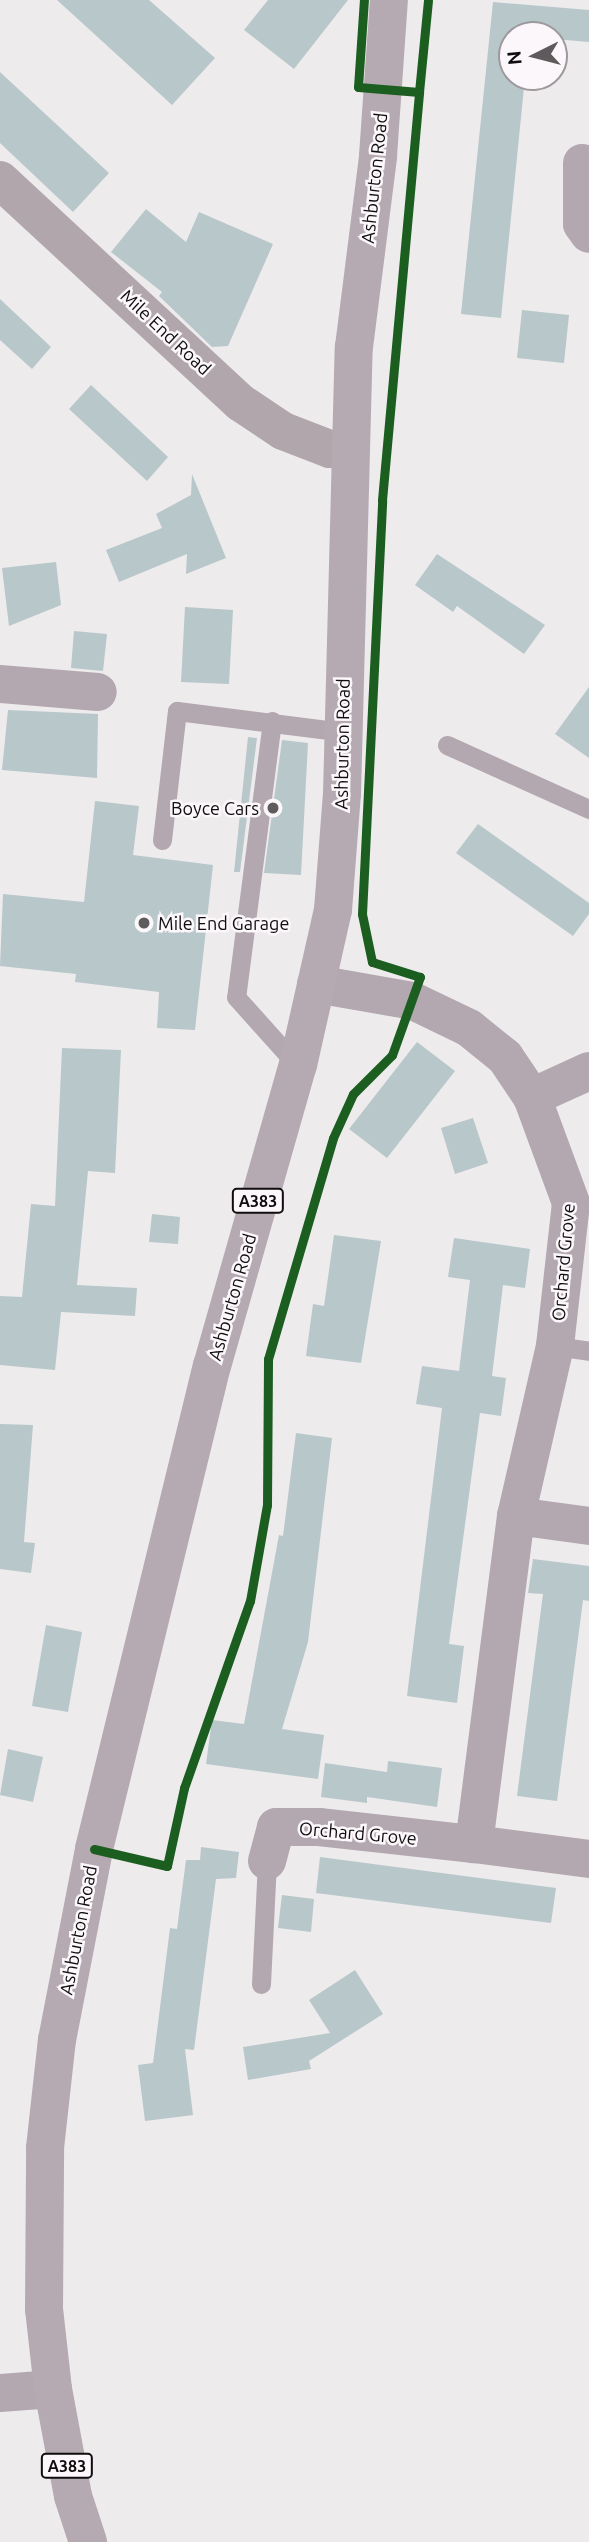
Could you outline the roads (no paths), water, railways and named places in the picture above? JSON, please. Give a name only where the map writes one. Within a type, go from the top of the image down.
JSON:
[{"type":"main road","name":"Ashburton Road","points":[[88,2542],[73,2496],[53,2389],[43,2244],[45,2148],[62,2014],[94,1849],[212,1366],[298,1065],[317,984],[338,859],[354,347],[378,156],[389,0]]},
{"type":"street","points":[[582,163],[582,224],[589,234]]},
{"type":"street","name":"Mile End Road","points":[[0,180],[242,403],[283,431],[330,449],[351,450]]},
{"type":"street","points":[[0,684],[98,692]]},
{"type":"street","name":"Orchard Grove","points":[[317,984],[413,1001],[469,1028],[505,1058],[531,1097],[571,1203],[572,1349],[516,1516],[474,1844]]},
{"type":"street","points":[[531,1097],[589,1071]]},
{"type":"street","points":[[516,1516],[589,1526]]},
{"type":"street","name":"Orchard Grove","points":[[267,1861],[276,1827],[319,1827],[589,1859]]},
{"type":"street","points":[[0,2393],[53,2389]]},
{"type":"lane","points":[[162,841],[177,711],[343,732]]},
{"type":"lane","points":[[272,721],[236,997],[298,1065]]},
{"type":"lane","points":[[447,745],[589,809]]},
{"type":"lane","points":[[261,1984],[267,1861]]},
{"type":"place","name":"Boyce Cars","points":[[273,808]]},
{"type":"place","name":"Mile End Garage","points":[[144,923]]}]
